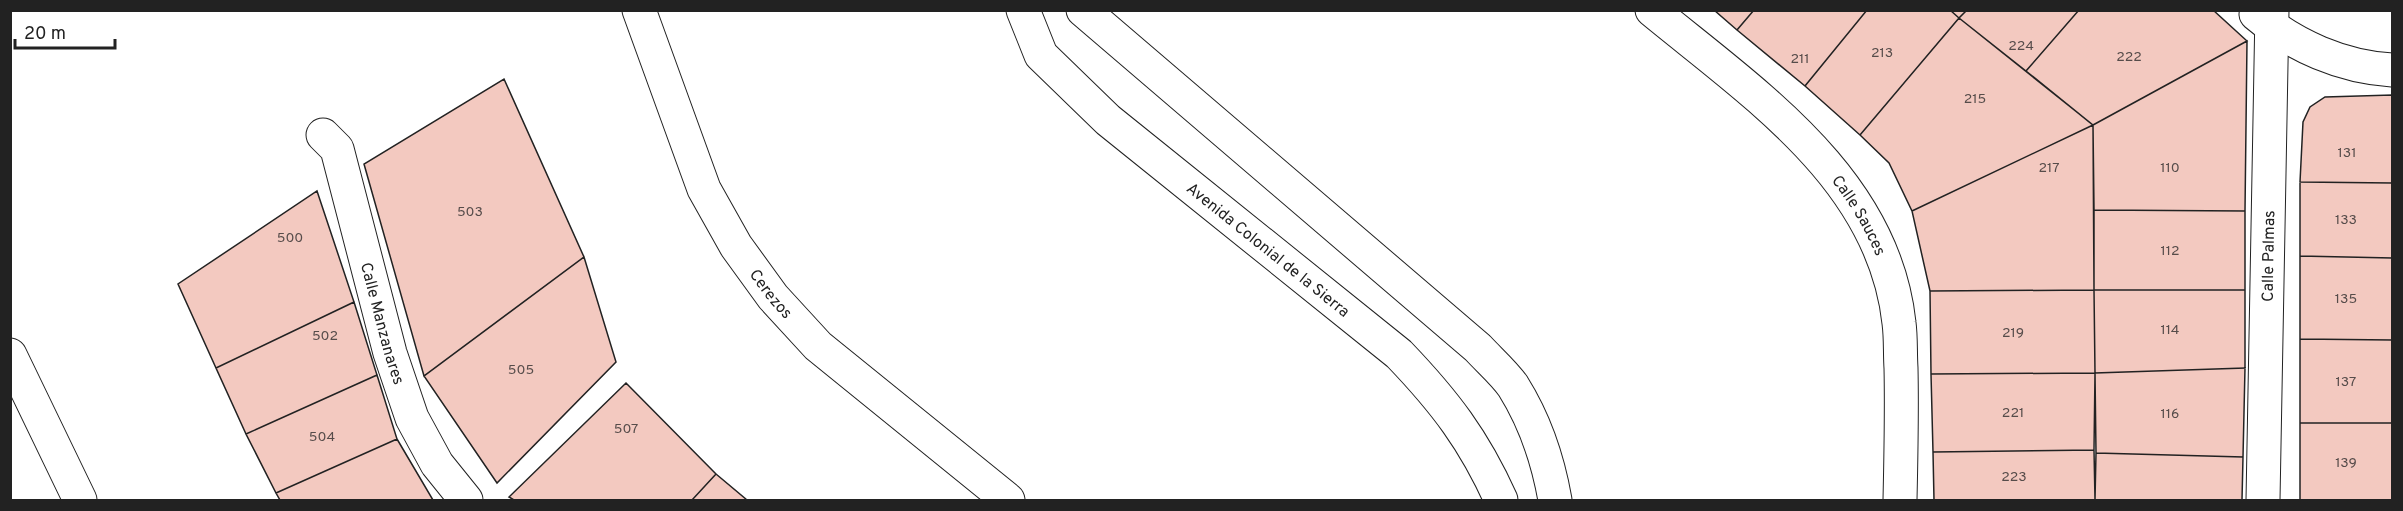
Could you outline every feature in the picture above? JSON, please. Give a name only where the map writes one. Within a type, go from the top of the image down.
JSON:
[{"type":"street","name":"Cerezos","points":[[639,10],[704,189],[736,246],[773,297],[818,346],[1008,501]]},
{"type":"street","name":"Avenida Colonial de la Sierra","points":[[1023,10],[1041,55],[1108,120],[1399,354],[1435,391],[1462,427],[1485,464],[1501,501]]},
{"type":"street","points":[[1083,10],[1478,348],[1512,385],[1536,428],[1551,477],[1555,501]]},
{"type":"street","name":"Calle Sauces","points":[[1652,10],[1773,109],[1816,151],[1858,205],[1887,266],[1899,322],[1902,415],[1900,501]]},
{"type":"street","points":[[2272,14],[2321,55],[2392,70]]},
{"type":"street","name":"Calle Palmas","points":[[2263,501],[2272,14]]},
{"type":"street","name":"Calle Manzanares","points":[[323,135],[337,149],[390,353],[412,418],[436,464],[466,501]]},
{"type":"street","points":[[10,355],[80,501]]},
{"type":"building","points":[[1714,10],[1754,10],[1737,30]]},
{"type":"building","points":[[1754,10],[1867,10],[1805,86],[1737,30]]},
{"type":"building","points":[[1867,10],[1950,10],[1959,18],[1860,135],[1805,86]]},
{"type":"building","points":[[1950,10],[1967,10],[1959,18]]},
{"type":"building","points":[[1967,10],[2079,10],[2026,71],[1959,18]]},
{"type":"building","points":[[2079,10],[2213,10],[2247,41],[2093,125],[2026,71]]},
{"type":"building","points":[[1959,18],[2093,125],[1912,211],[1889,163],[1860,135]]},
{"type":"building","points":[[2247,41],[2245,211],[2094,210],[2093,125]]},
{"type":"building","points":[[504,79],[584,257],[424,376],[364,164]]},
{"type":"building","points":[[2392,95],[2392,183],[2300,182],[2303,122],[2310,107],[2325,97]]},
{"type":"building","points":[[2093,125],[2094,290],[1930,291],[1912,211]]},
{"type":"building","points":[[2300,182],[2392,183],[2392,258],[2300,256]]},
{"type":"building","points":[[317,191],[354,302],[216,368],[178,284]]},
{"type":"building","points":[[2094,210],[2245,211],[2245,290],[2094,290]]},
{"type":"building","points":[[2300,256],[2392,258],[2392,340],[2300,339]]},
{"type":"building","points":[[584,257],[616,362],[497,483],[424,376]]},
{"type":"building","points":[[2094,290],[2245,290],[2245,368],[2095,373]]},
{"type":"building","points":[[2094,290],[2095,373],[1931,374],[1930,291]]},
{"type":"building","points":[[354,302],[377,375],[246,434],[216,368]]},
{"type":"building","points":[[2300,339],[2392,340],[2392,423],[2300,423]]},
{"type":"building","points":[[2245,368],[2243,457],[2096,453],[2095,373]]},
{"type":"building","points":[[2095,373],[2094,450],[1933,452],[1931,374]]},
{"type":"building","points":[[377,375],[397,439],[276,493],[246,434]]},
{"type":"building","points":[[626,383],[716,474],[692,500],[514,500],[509,497]]},
{"type":"building","points":[[2300,423],[2392,423],[2392,500],[2300,500]]},
{"type":"building","points":[[397,439],[433,500],[280,500],[276,493]]},
{"type":"building","points":[[2094,450],[2095,500],[1934,500],[1933,452]]},
{"type":"building","points":[[2096,453],[2243,457],[2242,500],[2095,500]]},
{"type":"building","points":[[716,474],[747,500],[692,500]]}]
